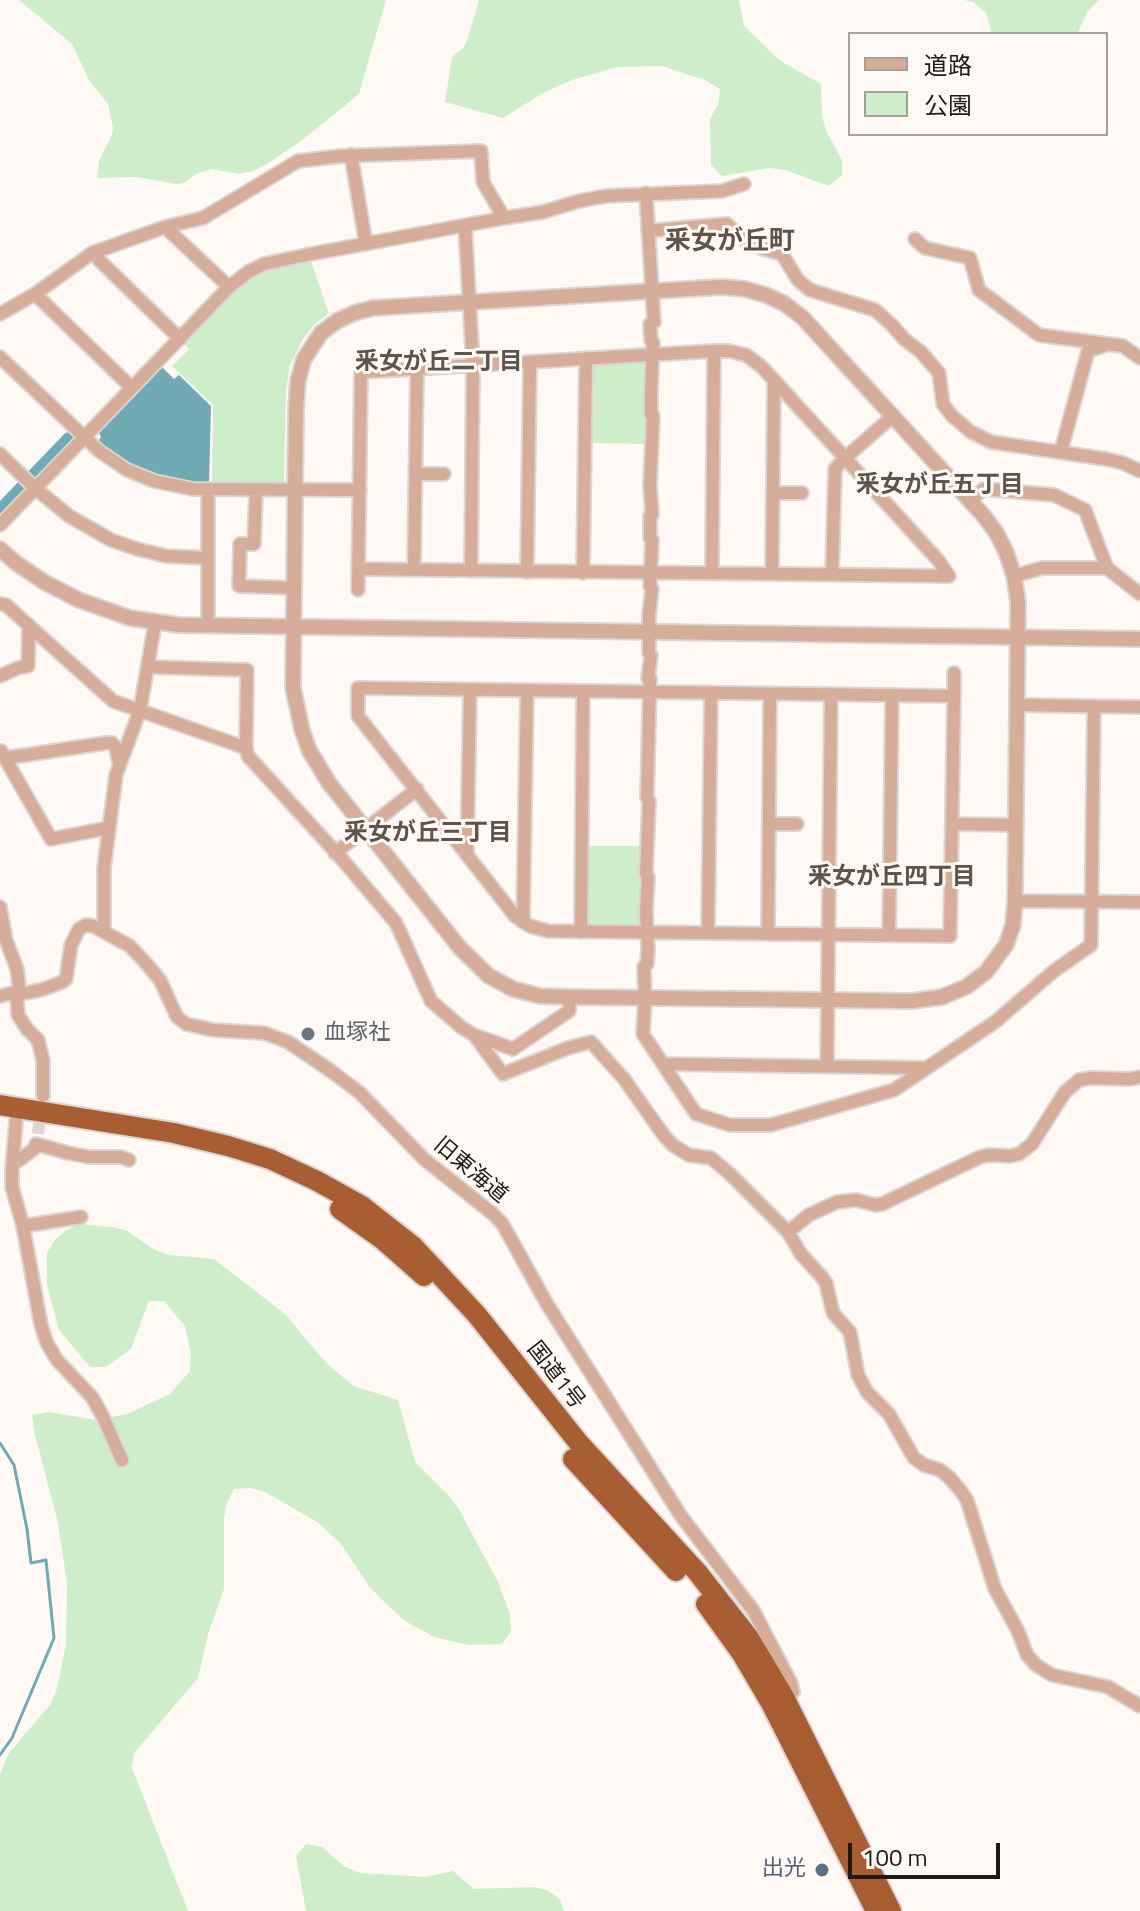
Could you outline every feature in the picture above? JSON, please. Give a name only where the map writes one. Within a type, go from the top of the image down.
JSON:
[{"type":"highway","name":"国道1号","points":[[8,1113],[174,1133],[249,1152],[292,1168],[362,1206],[413,1246],[453,1289],[597,1465],[717,1596],[749,1638],[871,1886],[891,1911]]},
{"type":"highway","name":"国道1号","points":[[871,1886],[876,1911]]},
{"type":"street","points":[[0,314],[35,294],[92,253],[165,227],[203,218],[294,163],[351,155],[481,151],[483,182],[504,218]]},
{"type":"street","points":[[351,155],[366,244]]},
{"type":"street","points":[[0,525],[32,485],[84,438],[229,287],[248,272],[275,261],[543,212],[606,196],[722,191],[744,184]]},
{"type":"street","points":[[646,193],[654,322],[650,324],[653,355],[650,485],[652,589],[649,604],[647,964],[644,967],[643,1034],[696,1114],[730,1125],[771,1125],[894,1090],[995,1022],[1054,971],[1091,945],[1094,706]]},
{"type":"street","points":[[648,231],[727,224],[745,241],[782,254],[798,280],[810,290],[875,310],[939,373],[943,404],[971,432],[991,442],[1123,463],[1140,471]]},
{"type":"street","points":[[465,225],[473,365],[471,571]]},
{"type":"street","points":[[165,227],[229,287]]},
{"type":"street","points":[[915,239],[925,248],[970,258],[979,290],[1039,335],[1123,346],[1140,358]]},
{"type":"street","points":[[92,253],[180,339]]},
{"type":"street","points":[[733,287],[775,299],[803,318],[996,532],[1014,576],[1018,602],[1015,901],[1013,925],[1006,945],[986,972],[966,987],[927,1000],[570,997],[540,996],[513,989],[501,984],[460,948],[329,783],[309,750],[293,688],[296,408],[298,380],[304,359],[321,333],[337,321],[363,309],[470,301],[733,287]]},
{"type":"street","points":[[35,294],[132,388]]},
{"type":"street","points":[[1061,451],[1088,351],[1109,344]]},
{"type":"street","points":[[712,573],[714,351]]},
{"type":"street","points":[[358,590],[361,372],[714,351],[746,355],[762,367],[938,560],[949,576],[359,569]]},
{"type":"street","points":[[0,357],[84,438],[107,457],[139,475],[167,485],[208,489],[360,490]]},
{"type":"street","points":[[583,573],[586,358]]},
{"type":"street","points":[[527,572],[530,362]]},
{"type":"street","points":[[414,570],[417,369]]},
{"type":"street","points":[[772,574],[774,380]]},
{"type":"street","points":[[832,575],[835,469],[893,416]]},
{"type":"street","points":[[0,454],[69,516],[125,545],[166,556],[207,558]]},
{"type":"street","points":[[416,474],[444,474]]},
{"type":"street","points":[[208,489],[208,626]]},
{"type":"street","points":[[256,489],[254,544],[240,544],[239,586],[295,588]]},
{"type":"street","points":[[970,500],[984,489],[1054,495],[1085,510],[1107,568],[1140,594]]},
{"type":"street","points":[[773,493],[802,493]]},
{"type":"street","points":[[0,549],[26,571],[61,592],[106,610],[155,623],[294,628],[1140,639]]},
{"type":"street","points":[[1014,576],[1042,568],[1107,568]]},
{"type":"street","points":[[0,604],[6,605],[113,701],[246,748]]},
{"type":"street","points":[[0,996],[44,989],[62,982],[66,979],[71,945],[79,929],[86,925],[104,932],[104,868],[116,775],[140,710],[155,623]]},
{"type":"street","points":[[0,676],[28,666],[29,625]]},
{"type":"street","points":[[148,667],[247,670],[248,756],[396,923],[431,1001],[461,1027],[513,1049],[569,1011],[570,997]]},
{"type":"street","points":[[954,673],[954,696],[950,936],[539,929],[515,916],[358,716],[358,688],[954,696]]},
{"type":"street","points":[[467,855],[470,690]]},
{"type":"street","points":[[523,922],[527,690]]},
{"type":"street","points":[[581,932],[583,691]]},
{"type":"street","points":[[708,933],[711,693]]},
{"type":"street","points":[[768,934],[770,694]]},
{"type":"street","points":[[827,1066],[831,694]]},
{"type":"street","points":[[889,935],[892,695]]},
{"type":"street","points":[[1017,705],[1140,707]]},
{"type":"street","points":[[108,828],[51,839],[4,755],[112,743],[119,763]]},
{"type":"street","points":[[335,853],[417,789]]},
{"type":"street","points":[[769,824],[797,824]]},
{"type":"street","points":[[952,824],[1016,825]]},
{"type":"street","points":[[1015,901],[1140,902]]},
{"type":"street","points":[[0,907],[6,957],[17,969],[18,1015],[40,1044],[44,1065],[43,1096]]},
{"type":"street","name":"旧東海道","points":[[104,932],[130,946],[144,961],[160,980],[177,1017],[186,1024],[213,1030],[264,1033],[288,1042],[360,1093],[424,1159],[502,1223],[547,1304],[681,1516],[753,1610],[791,1683],[793,1692],[778,1701]]},
{"type":"street","points":[[474,1035],[503,1074],[591,1042],[632,1089],[674,1146],[689,1155],[711,1158],[788,1232],[801,1254],[826,1283],[833,1313],[850,1332],[858,1375],[867,1392],[889,1414],[914,1458],[949,1477],[967,1500],[995,1589],[1027,1655],[1052,1675],[1108,1687],[1140,1706]]},
{"type":"street","points":[[664,1064],[927,1068]]},
{"type":"street","points":[[788,1232],[809,1215],[837,1202],[856,1200],[882,1204],[980,1157],[1019,1154],[1032,1144],[1065,1092],[1079,1080],[1140,1077]]},
{"type":"street","points":[[8,1113],[13,1161],[6,1178],[23,1226],[47,1343],[57,1360],[92,1397],[122,1460]]},
{"type":"street","points":[[13,1161],[18,1161],[35,1148],[37,1139],[79,1155],[129,1160]]},
{"type":"street","points":[[23,1226],[81,1217]]},
{"type":"green space","points":[[19,0],[386,0],[359,94],[301,141],[253,171],[238,174],[212,169],[176,184],[137,177],[97,178],[99,161],[112,135],[108,104],[89,80],[72,44]]},
{"type":"green space","points":[[479,0],[739,0],[744,26],[779,60],[821,84],[822,117],[842,160],[842,175],[829,186],[785,170],[770,168],[722,176],[711,165],[710,119],[718,105],[720,89],[705,80],[662,66],[617,67],[572,80],[543,93],[503,118],[445,102],[452,57],[467,41]]},
{"type":"green space","points":[[964,0],[1099,0],[1088,11],[1078,32],[991,32],[986,13],[973,2]]},
{"type":"green space","points":[[310,258],[329,313],[303,339],[290,365],[286,391],[284,482],[282,485],[212,484],[213,405],[172,366],[189,349],[184,343],[230,291],[269,267]]},
{"type":"green space","points":[[642,360],[646,363],[645,444],[590,443],[590,367],[595,362]]},
{"type":"green space","points":[[585,846],[641,846],[640,925],[636,929],[589,928],[585,923]]},
{"type":"green space","points":[[80,1224],[127,1231],[155,1250],[169,1255],[214,1259],[285,1314],[327,1364],[354,1386],[398,1400],[415,1462],[460,1511],[499,1584],[510,1614],[511,1631],[502,1644],[468,1645],[434,1637],[405,1621],[380,1598],[341,1544],[319,1523],[265,1492],[250,1488],[234,1489],[226,1505],[224,1520],[224,1589],[208,1634],[198,1678],[134,1753],[132,1768],[188,1911],[0,1911],[0,1774],[9,1753],[50,1705],[56,1692],[66,1645],[67,1583],[58,1523],[32,1415],[49,1412],[96,1420],[127,1414],[170,1394],[190,1371],[191,1355],[185,1326],[164,1301],[149,1301],[131,1349],[106,1367],[90,1367],[59,1330],[47,1285],[47,1253],[66,1230]]},
{"type":"green space","points":[[306,1844],[322,1847],[345,1867],[361,1873],[425,1877],[453,1871],[474,1889],[532,1887],[547,1890],[560,1899],[564,1911],[306,1911],[296,1856]]},
{"type":"water","points":[[161,366],[174,379],[179,375],[211,406],[209,484],[156,476],[124,462],[97,443],[101,437],[98,431]]},
{"type":"waterway","points":[[0,514],[74,440]]},
{"type":"waterway","points":[[0,1443],[14,1465],[31,1563],[46,1560],[54,1638],[12,1738],[0,1755]]},
{"type":"tunnel","points":[[38,1134],[41,1107]]},
{"type":"place","name":"血塚社","points":[[308,1034]]},
{"type":"place","name":"出光","points":[[822,1870]]},
{"type":"district","name":"釆女が丘町","points":[[730,243]]},
{"type":"district","name":"釆女が丘二丁目","points":[[439,363]]},
{"type":"district","name":"釆女が丘五丁目","points":[[940,486]]},
{"type":"district","name":"釆女が丘三丁目","points":[[428,834]]},
{"type":"district","name":"釆女が丘四丁目","points":[[892,878]]}]
